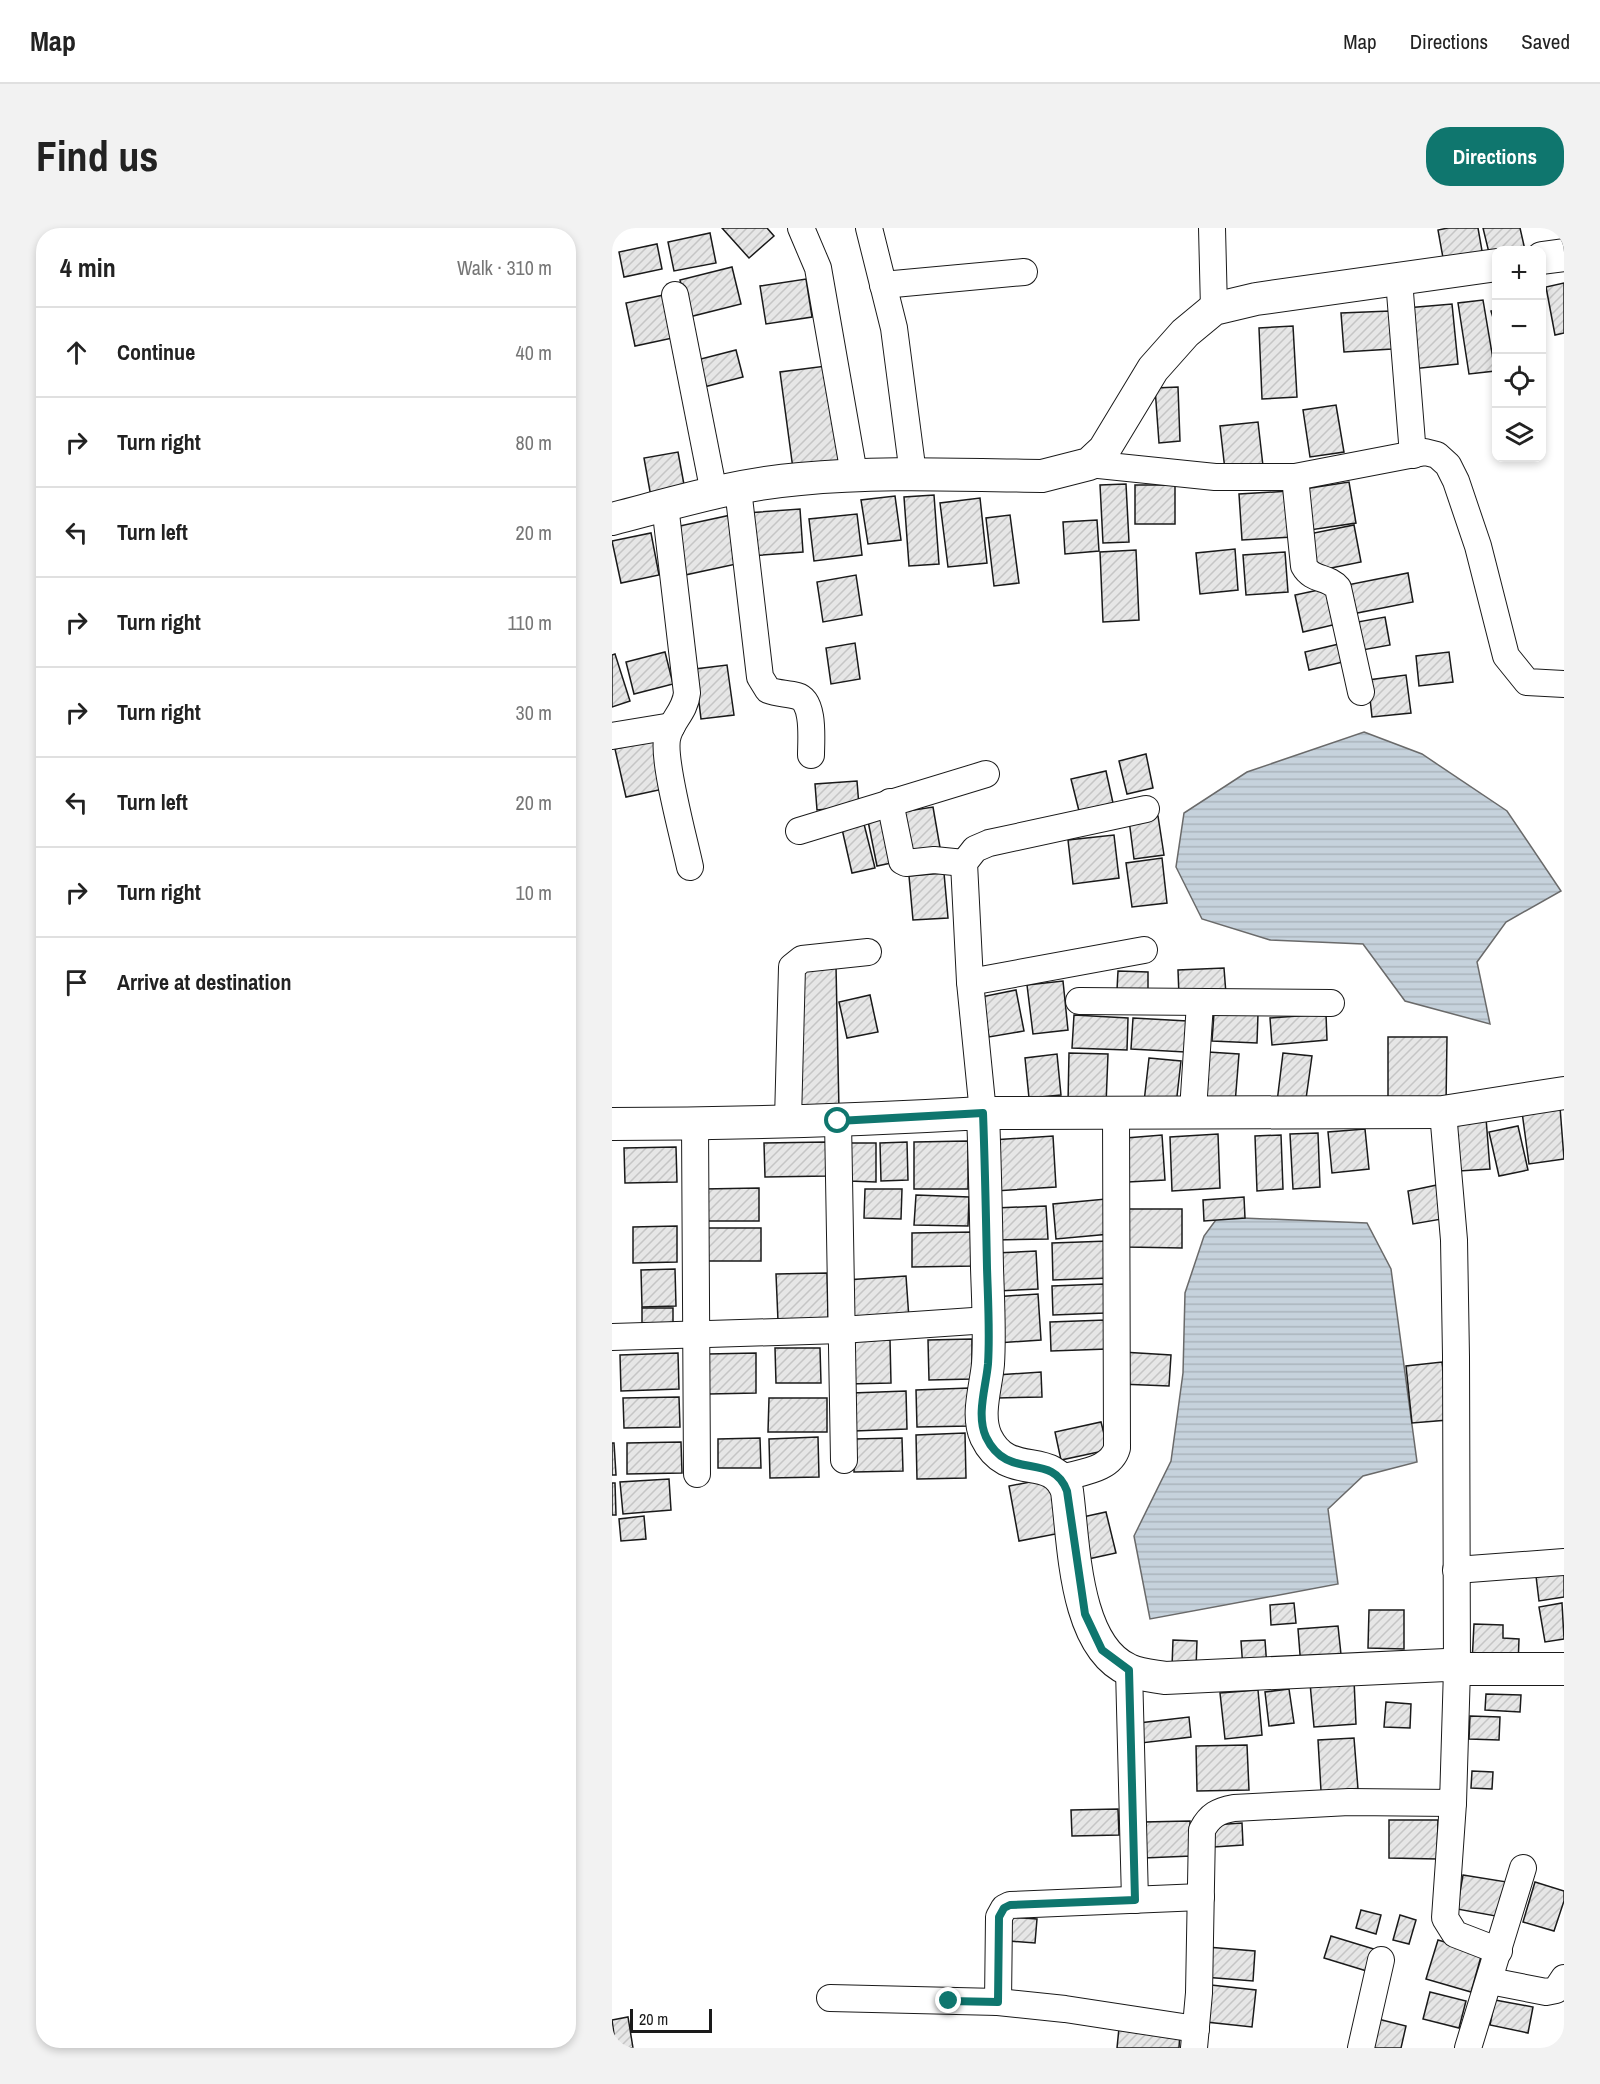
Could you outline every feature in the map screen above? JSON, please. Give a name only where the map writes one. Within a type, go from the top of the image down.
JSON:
[{"type":"street","points":[[801,228],[818,268],[854,474]]},
{"type":"street","points":[[869,228],[894,328],[913,474]]},
{"type":"street","points":[[1212,228],[1214,309]]},
{"type":"street","points":[[1546,257],[1564,255]]},
{"type":"street","points":[[1089,464],[1104,450],[1153,369],[1185,333],[1214,309],[1256,299],[1492,266]]},
{"type":"street","points":[[883,285],[1024,272]]},
{"type":"street","points":[[1399,280],[1413,455]]},
{"type":"street","points":[[675,295],[726,491],[760,677],[768,690],[798,696],[805,701],[811,755]]},
{"type":"street","points":[[612,519],[726,491],[797,479],[854,474],[1042,476],[1089,464],[1215,477],[1295,477],[1425,452],[1437,455],[1448,465],[1456,482],[1478,546],[1506,656],[1527,682],[1564,684]]},
{"type":"street","points":[[1295,477],[1304,566],[1312,577],[1334,583],[1338,588],[1361,692]]},
{"type":"street","points":[[664,505],[687,693],[686,706],[672,726],[667,739],[668,758],[690,867]]},
{"type":"street","points":[[612,736],[672,726]]},
{"type":"street","points":[[799,831],[986,774]]},
{"type":"street","points":[[890,802],[902,861],[949,860],[964,863]]},
{"type":"street","points":[[1146,808],[989,843],[975,849],[964,863],[970,982],[983,1113],[988,1320],[988,1364],[982,1417],[985,1434],[996,1454],[1012,1463],[1052,1471],[1062,1478],[1067,1491],[1085,1614],[1102,1650],[1129,1670],[1165,1678],[1446,1665],[1457,1669],[1564,1669]]},
{"type":"street","points":[[970,982],[1144,950]]},
{"type":"street","points":[[788,1120],[792,968],[802,959],[868,952]]},
{"type":"street","points":[[1079,1001],[1331,1002]]},
{"type":"street","points":[[1193,1111],[1200,1003]]},
{"type":"street","points":[[612,1124],[838,1121],[983,1113],[1443,1112],[1564,1093]]},
{"type":"street","points":[[1062,1478],[1104,1465],[1115,1456],[1117,1448],[1116,1112]]},
{"type":"street","points":[[1443,1112],[1454,1240],[1457,1669],[1453,1803],[1445,1918],[1455,1934],[1499,1951]]},
{"type":"street","points":[[838,1121],[844,1460]]},
{"type":"street","points":[[695,1124],[697,1474]]},
{"type":"street","points":[[612,1337],[841,1330],[988,1320]]},
{"type":"street","points":[[1456,1570],[1564,1562]]},
{"type":"street","points":[[1129,1670],[1135,1900]]},
{"type":"street","points":[[830,1998],[998,2002],[1065,2009],[1195,2038],[1199,1993],[1202,1830],[1209,1818],[1219,1810],[1349,1802],[1453,1803]]},
{"type":"street","points":[[1468,2048],[1523,1868]]},
{"type":"street","points":[[998,2002],[999,1917],[1004,1908],[1010,1905],[1201,1897]]},
{"type":"street","points":[[1361,2048],[1381,1960]]},
{"type":"street","points":[[1490,1981],[1546,1992],[1556,1990],[1564,1978]]},
{"type":"shaded area","points":[[1364,732],[1422,754],[1507,811],[1561,891],[1506,922],[1477,962],[1490,1024],[1405,1001],[1363,944],[1270,940],[1202,919],[1176,867],[1184,813],[1247,772]]},
{"type":"shaded area","points":[[1218,1217],[1367,1223],[1391,1269],[1417,1462],[1363,1476],[1328,1509],[1338,1584],[1150,1619],[1134,1536],[1171,1461],[1183,1373],[1185,1293],[1204,1236]]},
{"type":"building","points":[[722,228],[767,228],[774,236],[749,258]]},
{"type":"building","points":[[1478,228],[1484,262],[1445,269],[1438,230]]},
{"type":"building","points":[[1483,228],[1520,228],[1524,246],[1492,246],[1491,261]]},
{"type":"building","points":[[710,233],[716,263],[674,271],[668,242]]},
{"type":"building","points":[[657,244],[662,269],[624,277],[619,252]]},
{"type":"building","points":[[732,267],[741,304],[689,317],[680,280]]},
{"type":"building","points":[[806,279],[812,317],[766,324],[760,286]]},
{"type":"building","points":[[1564,283],[1564,333],[1555,335],[1546,287]]},
{"type":"building","points":[[673,293],[682,336],[635,346],[626,303]]},
{"type":"building","points":[[1483,300],[1492,353],[1492,371],[1469,374],[1458,303]]},
{"type":"building","points":[[1452,304],[1458,364],[1412,369],[1406,308]]},
{"type":"building","points":[[1390,311],[1392,349],[1344,352],[1341,313]]},
{"type":"building","points":[[1293,326],[1297,397],[1262,399],[1259,328]]},
{"type":"building","points":[[736,350],[743,377],[700,388],[693,361]]},
{"type":"building","points":[[826,366],[839,463],[793,469],[780,372]]},
{"type":"building","points":[[1178,387],[1180,441],[1159,443],[1155,388]]},
{"type":"building","points":[[1336,405],[1344,452],[1310,457],[1303,410]]},
{"type":"building","points":[[1258,422],[1263,466],[1225,470],[1220,426]]},
{"type":"building","points":[[678,452],[685,490],[651,497],[644,458]]},
{"type":"building","points":[[1349,482],[1356,523],[1310,530],[1304,489]]},
{"type":"building","points":[[1126,484],[1129,542],[1103,543],[1100,485]]},
{"type":"building","points":[[1135,485],[1175,485],[1175,524],[1135,524]]},
{"type":"building","points":[[1290,491],[1293,537],[1242,540],[1239,494]]},
{"type":"building","points":[[934,495],[939,564],[909,566],[904,497]]},
{"type":"building","points":[[895,496],[901,540],[868,544],[861,500]]},
{"type":"building","points":[[980,498],[987,563],[948,567],[940,503]]},
{"type":"building","points":[[800,509],[803,552],[749,556],[746,513]]},
{"type":"building","points":[[857,514],[862,555],[814,561],[809,519]]},
{"type":"building","points":[[731,515],[741,563],[685,575],[675,527]]},
{"type":"building","points":[[1010,515],[1019,583],[994,586],[986,518]]},
{"type":"building","points":[[1097,520],[1099,551],[1065,554],[1063,522]]},
{"type":"building","points":[[1354,525],[1361,562],[1311,572],[1304,535]]},
{"type":"building","points":[[651,533],[659,575],[621,583],[612,541]]},
{"type":"building","points":[[1235,549],[1238,590],[1200,594],[1196,553]]},
{"type":"building","points":[[1136,550],[1139,620],[1103,622],[1100,552]]},
{"type":"building","points":[[1285,552],[1288,592],[1246,595],[1243,555]]},
{"type":"building","points":[[1408,573],[1413,602],[1352,614],[1347,585]]},
{"type":"building","points":[[856,575],[862,615],[823,622],[817,582]]},
{"type":"building","points":[[1328,588],[1337,624],[1303,632],[1295,595]]},
{"type":"building","points":[[1385,617],[1390,645],[1357,651],[1352,623]]},
{"type":"building","points":[[855,643],[860,679],[831,684],[826,648]]},
{"type":"building","points":[[1339,644],[1343,662],[1309,670],[1305,652]]},
{"type":"building","points":[[665,652],[673,684],[634,694],[626,662]]},
{"type":"building","points":[[1449,652],[1453,682],[1419,686],[1416,656]]},
{"type":"building","points":[[615,654],[630,701],[612,707],[612,655]]},
{"type":"building","points":[[727,665],[734,715],[701,719],[695,669]]},
{"type":"building","points":[[1406,675],[1411,713],[1372,717],[1368,680]]},
{"type":"building","points":[[657,739],[668,788],[626,797],[615,749]]},
{"type":"building","points":[[1146,754],[1153,788],[1127,794],[1119,761]]},
{"type":"building","points":[[1106,771],[1113,803],[1079,811],[1071,779]]},
{"type":"building","points":[[857,781],[859,806],[817,810],[815,784]]},
{"type":"building","points":[[933,807],[941,853],[902,859],[895,813]]},
{"type":"building","points":[[1158,816],[1164,855],[1134,859],[1129,820]]},
{"type":"building","points":[[888,817],[896,862],[877,866],[868,821]]},
{"type":"building","points":[[864,824],[875,868],[852,873],[842,829]]},
{"type":"building","points":[[1114,835],[1119,878],[1073,884],[1068,840]]},
{"type":"building","points":[[1162,858],[1167,903],[1132,907],[1126,863]]},
{"type":"building","points":[[944,873],[948,918],[913,920],[909,876]]},
{"type":"building","points":[[836,966],[839,1111],[800,1111],[798,967]]},
{"type":"building","points":[[1224,968],[1226,994],[1179,996],[1178,970]]},
{"type":"building","points":[[1118,971],[1148,972],[1148,990],[1117,990]]},
{"type":"building","points":[[1063,981],[1068,1030],[1033,1034],[1027,985]]},
{"type":"building","points":[[1016,990],[1024,1031],[989,1037],[981,997]]},
{"type":"building","points":[[870,995],[878,1032],[847,1038],[839,1002]]},
{"type":"building","points":[[1214,1013],[1258,1014],[1257,1043],[1212,1041]]},
{"type":"building","points":[[1326,1014],[1327,1040],[1272,1045],[1270,1018]]},
{"type":"building","points":[[1074,1015],[1128,1018],[1127,1050],[1072,1048]]},
{"type":"building","points":[[1133,1018],[1187,1021],[1185,1052],[1131,1049]]},
{"type":"building","points":[[1388,1037],[1447,1037],[1446,1105],[1388,1105]]},
{"type":"building","points":[[1208,1052],[1239,1054],[1235,1104],[1205,1102]]},
{"type":"building","points":[[1069,1053],[1108,1054],[1106,1105],[1068,1103]]},
{"type":"building","points":[[1283,1053],[1312,1056],[1305,1106],[1277,1102]]},
{"type":"building","points":[[1057,1054],[1061,1095],[1029,1098],[1025,1058]]},
{"type":"building","points":[[1149,1058],[1181,1061],[1176,1105],[1144,1102]]},
{"type":"building","points":[[1560,1107],[1564,1159],[1529,1164],[1522,1112]]},
{"type":"building","points":[[1486,1118],[1490,1169],[1459,1171],[1455,1121]]},
{"type":"building","points":[[1518,1126],[1528,1170],[1499,1176],[1489,1132]]},
{"type":"building","points":[[1365,1129],[1369,1169],[1332,1173],[1328,1132]]},
{"type":"building","points":[[1318,1133],[1320,1187],[1293,1189],[1290,1134]]},
{"type":"building","points":[[1218,1134],[1220,1188],[1172,1191],[1170,1137]]},
{"type":"building","points":[[1162,1135],[1165,1180],[1128,1182],[1126,1138]]},
{"type":"building","points":[[1281,1135],[1283,1189],[1257,1191],[1255,1136]]},
{"type":"building","points":[[1053,1136],[1056,1187],[995,1191],[992,1140]]},
{"type":"building","points":[[968,1141],[968,1189],[914,1189],[914,1142]]},
{"type":"building","points":[[827,1142],[828,1176],[765,1177],[764,1143]]},
{"type":"building","points":[[907,1142],[908,1180],[881,1181],[880,1143]]},
{"type":"building","points":[[848,1143],[876,1143],[876,1182],[848,1181]]},
{"type":"building","points":[[676,1147],[677,1182],[625,1183],[624,1148]]},
{"type":"building","points":[[1437,1185],[1442,1219],[1413,1224],[1408,1191]]},
{"type":"building","points":[[759,1188],[759,1221],[704,1221],[703,1189]]},
{"type":"building","points":[[865,1189],[902,1189],[901,1219],[864,1218]]},
{"type":"building","points":[[916,1195],[969,1197],[968,1226],[914,1225]]},
{"type":"building","points":[[1244,1197],[1245,1218],[1204,1221],[1203,1200]]},
{"type":"building","points":[[1106,1199],[1110,1234],[1056,1239],[1053,1204]]},
{"type":"building","points":[[1046,1206],[1048,1239],[996,1240],[995,1208]]},
{"type":"building","points":[[1126,1209],[1182,1209],[1182,1248],[1126,1247]]},
{"type":"building","points":[[677,1226],[677,1262],[633,1263],[633,1227]]},
{"type":"building","points":[[702,1228],[761,1228],[761,1261],[701,1261]]},
{"type":"building","points":[[974,1232],[975,1266],[912,1267],[912,1233]]},
{"type":"building","points":[[1109,1241],[1110,1278],[1053,1280],[1052,1243]]},
{"type":"building","points":[[1036,1251],[1038,1289],[997,1291],[995,1253]]},
{"type":"building","points":[[675,1269],[676,1306],[642,1307],[641,1270]]},
{"type":"building","points":[[827,1273],[828,1320],[778,1321],[776,1274]]},
{"type":"building","points":[[906,1276],[909,1319],[848,1323],[845,1280]]},
{"type":"building","points":[[1104,1284],[1105,1313],[1053,1315],[1052,1286]]},
{"type":"building","points":[[1038,1294],[1041,1340],[997,1343],[994,1297]]},
{"type":"building","points":[[642,1308],[673,1308],[673,1323],[642,1324]]},
{"type":"building","points":[[1106,1320],[1107,1349],[1051,1351],[1050,1322]]},
{"type":"building","points":[[972,1339],[972,1379],[929,1380],[928,1340]]},
{"type":"building","points":[[890,1340],[891,1383],[848,1384],[847,1341]]},
{"type":"building","points":[[775,1348],[820,1348],[821,1383],[776,1383]]},
{"type":"building","points":[[1122,1352],[1171,1355],[1169,1386],[1120,1384]]},
{"type":"building","points":[[678,1353],[679,1389],[621,1391],[620,1355]]},
{"type":"building","points":[[756,1353],[756,1393],[709,1394],[708,1354]]},
{"type":"building","points":[[1442,1362],[1448,1420],[1412,1423],[1406,1366]]},
{"type":"building","points":[[1041,1372],[1042,1397],[997,1398],[996,1375]]},
{"type":"building","points":[[969,1388],[970,1426],[917,1427],[916,1390]]},
{"type":"building","points":[[906,1391],[907,1429],[854,1431],[852,1393]]},
{"type":"building","points":[[679,1397],[680,1427],[624,1428],[623,1398]]},
{"type":"building","points":[[769,1398],[827,1398],[827,1432],[768,1432]]},
{"type":"building","points":[[1101,1422],[1108,1450],[1061,1460],[1055,1432]]},
{"type":"building","points":[[965,1433],[966,1478],[917,1479],[916,1435]]},
{"type":"building","points":[[818,1437],[819,1477],[770,1478],[769,1439]]},
{"type":"building","points":[[760,1438],[761,1468],[718,1468],[718,1439]]},
{"type":"building","points":[[902,1438],[903,1471],[854,1472],[854,1439]]},
{"type":"building","points":[[681,1442],[682,1473],[627,1474],[627,1443]]},
{"type":"building","points":[[612,1443],[614,1443],[616,1475],[612,1475]]},
{"type":"building","points":[[1056,1477],[1066,1532],[1019,1541],[1009,1486]]},
{"type":"building","points":[[669,1479],[671,1510],[623,1514],[620,1482]]},
{"type":"building","points":[[612,1483],[615,1483],[616,1515],[612,1515]]},
{"type":"building","points":[[1106,1512],[1116,1553],[1088,1559],[1078,1518]]},
{"type":"building","points":[[644,1516],[646,1539],[621,1541],[619,1519]]},
{"type":"building","points":[[1564,1572],[1564,1597],[1539,1601],[1536,1576]]},
{"type":"building","points":[[1294,1603],[1296,1623],[1271,1625],[1270,1605]]},
{"type":"building","points":[[1562,1603],[1564,1639],[1545,1642],[1539,1607]]},
{"type":"building","points":[[1369,1610],[1404,1610],[1404,1649],[1368,1648]]},
{"type":"building","points":[[1474,1624],[1503,1625],[1503,1638],[1519,1639],[1518,1665],[1472,1663]]},
{"type":"building","points":[[1338,1626],[1342,1664],[1301,1667],[1298,1629]]},
{"type":"building","points":[[1173,1640],[1197,1641],[1196,1668],[1172,1667]]},
{"type":"building","points":[[1265,1640],[1267,1668],[1243,1669],[1241,1641]]},
{"type":"building","points":[[1354,1680],[1356,1724],[1314,1727],[1310,1683]]},
{"type":"building","points":[[1289,1689],[1294,1723],[1269,1726],[1265,1692]]},
{"type":"building","points":[[1258,1690],[1262,1735],[1225,1739],[1220,1693]]},
{"type":"building","points":[[1486,1694],[1521,1695],[1520,1712],[1485,1710]]},
{"type":"building","points":[[1386,1702],[1411,1704],[1410,1728],[1384,1727]]},
{"type":"building","points":[[1470,1716],[1500,1717],[1499,1740],[1469,1739]]},
{"type":"building","points":[[1189,1717],[1191,1737],[1141,1743],[1139,1723]]},
{"type":"building","points":[[1354,1738],[1358,1789],[1321,1791],[1318,1740]]},
{"type":"building","points":[[1247,1745],[1249,1790],[1197,1791],[1196,1746]]},
{"type":"building","points":[[1472,1771],[1493,1772],[1492,1789],[1471,1788]]},
{"type":"building","points":[[1118,1809],[1119,1835],[1072,1836],[1071,1810]]},
{"type":"building","points":[[1389,1820],[1438,1820],[1437,1859],[1389,1858]]},
{"type":"building","points":[[1190,1821],[1191,1856],[1144,1858],[1143,1822]]},
{"type":"building","points":[[1242,1823],[1243,1845],[1214,1847],[1213,1825]]},
{"type":"building","points":[[1463,1875],[1507,1882],[1501,1917],[1457,1909]]},
{"type":"building","points":[[1535,1882],[1564,1891],[1564,1901],[1554,1931],[1523,1922]]},
{"type":"building","points":[[1361,1910],[1381,1915],[1376,1934],[1356,1928]]},
{"type":"building","points":[[1400,1915],[1416,1920],[1409,1944],[1393,1940]]},
{"type":"building","points":[[1011,1917],[1037,1919],[1035,1943],[1009,1941]]},
{"type":"building","points":[[1331,1936],[1377,1950],[1370,1972],[1324,1958]]},
{"type":"building","points":[[1438,1940],[1482,1953],[1471,1992],[1426,1979]]},
{"type":"building","points":[[1207,1947],[1255,1951],[1253,1981],[1204,1977]]},
{"type":"building","points":[[1211,1985],[1256,1990],[1252,2027],[1206,2022]]},
{"type":"building","points":[[1430,1992],[1466,2001],[1459,2028],[1423,2019]]},
{"type":"building","points":[[1495,2000],[1533,2007],[1528,2033],[1490,2025]]},
{"type":"building","points":[[628,2017],[633,2048],[616,2048],[612,2020]]},
{"type":"building","points":[[1378,2019],[1406,2026],[1401,2048],[1371,2048]]},
{"type":"building","points":[[1119,2028],[1180,2032],[1179,2048],[1117,2048]]},
{"type":"route","points":[[838,1121],[983,1113],[988,1320],[988,1364],[982,1417],[985,1434],[996,1454],[1012,1463],[1052,1471],[1062,1478],[1067,1491],[1085,1614],[1102,1650],[1129,1670],[1135,1900],[1010,1905],[1004,1908],[999,1917],[998,2002],[949,2001]]}]
